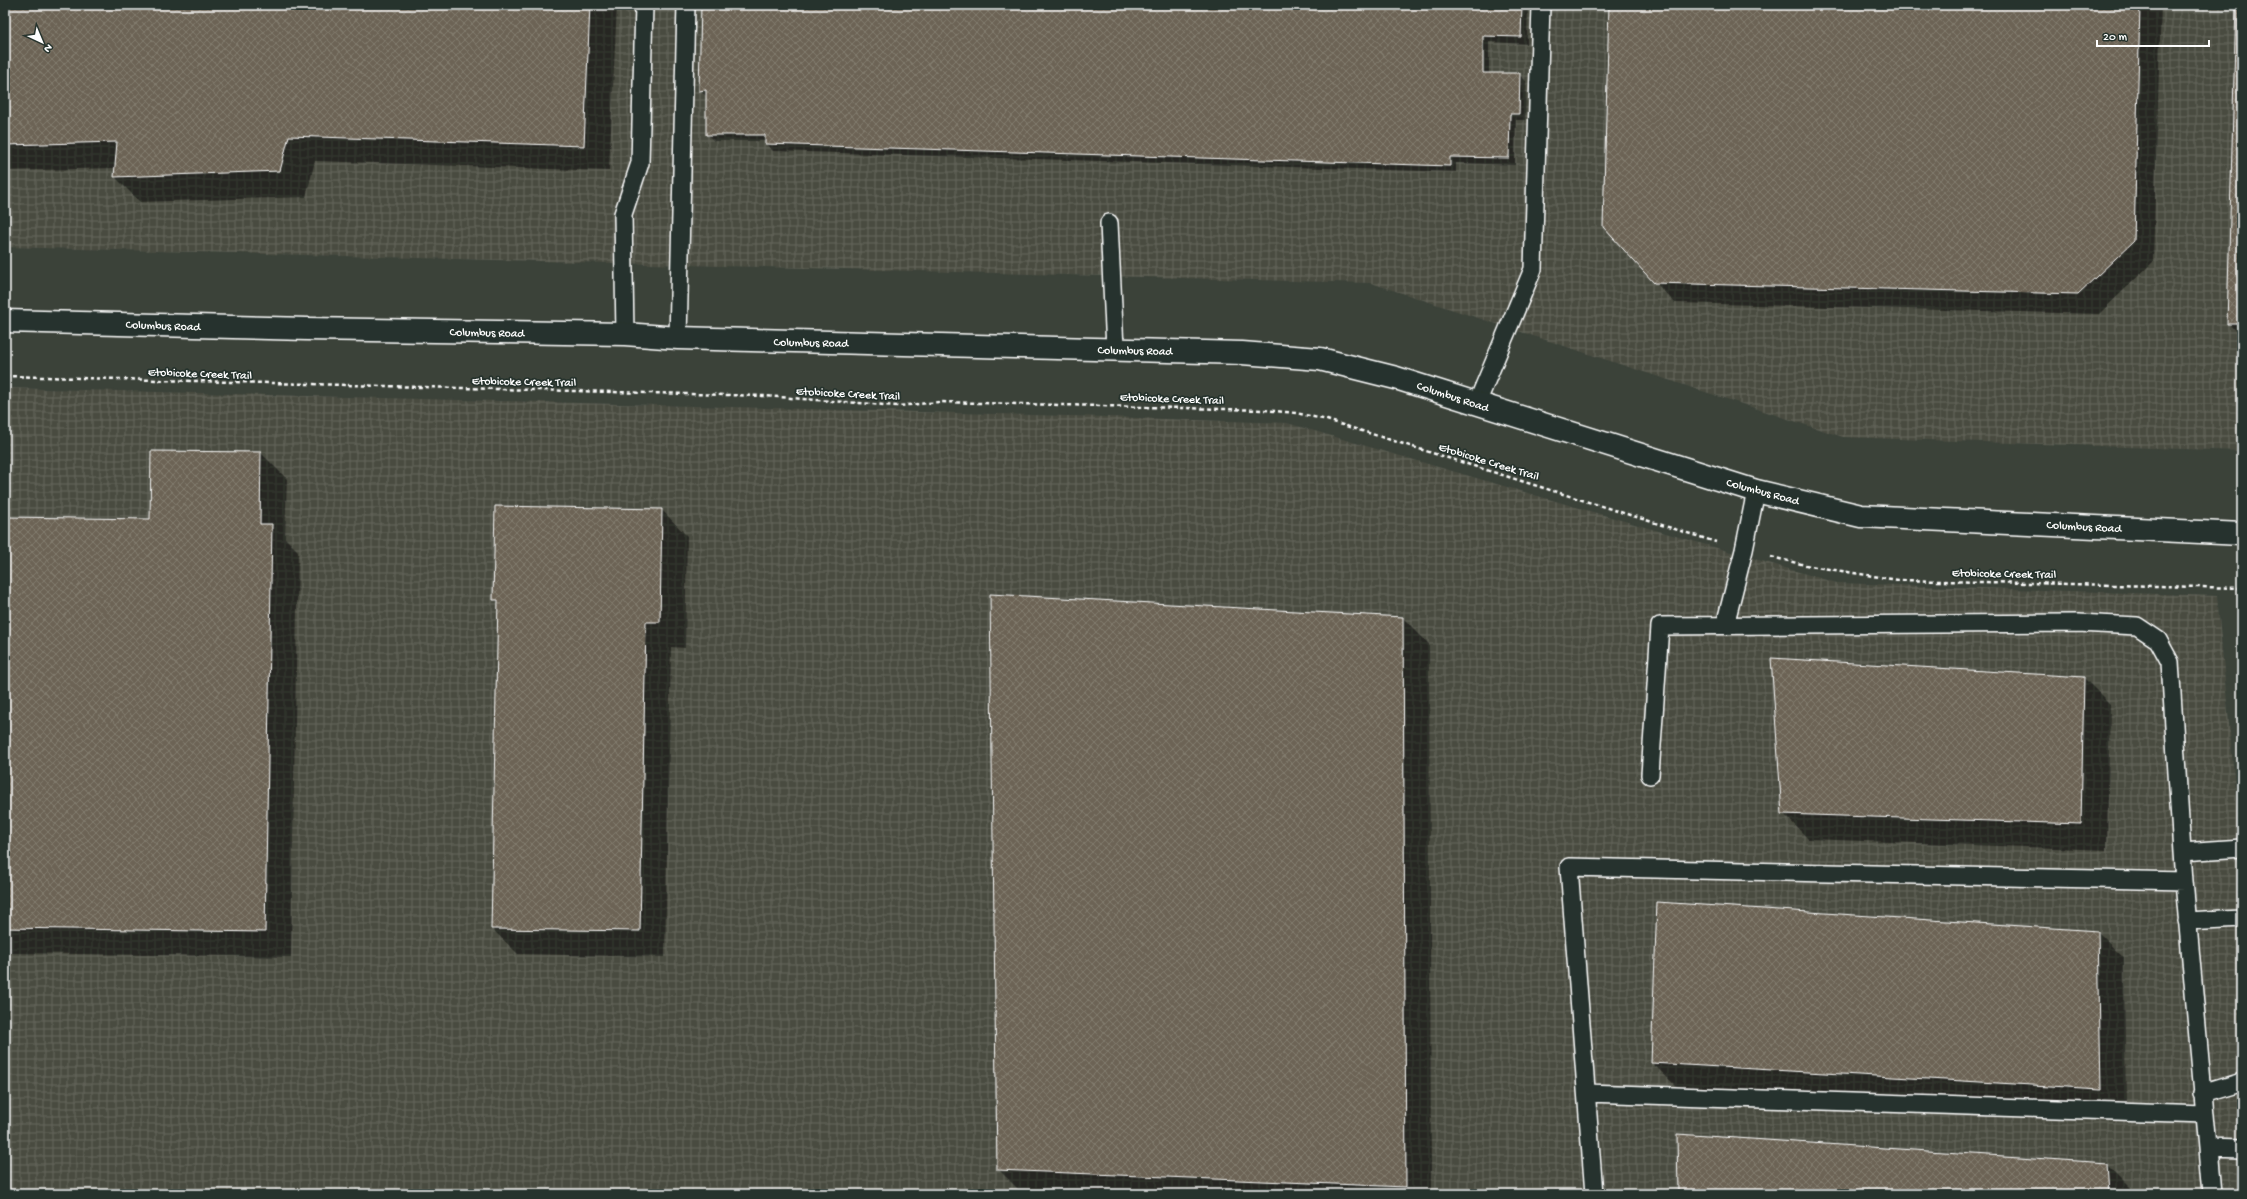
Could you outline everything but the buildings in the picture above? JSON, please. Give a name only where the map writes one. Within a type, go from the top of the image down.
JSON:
[{"type":"street","name":"Columbus Road","points":[[5,321],[625,334],[678,338],[1242,353],[1320,359],[1396,378],[1756,491],[1861,516],[2242,534]]},
{"type":"lane","points":[[625,334],[623,214],[640,163],[644,5]]},
{"type":"lane","points":[[678,338],[686,5]]},
{"type":"lane","points":[[1477,403],[1533,269],[1541,5]]},
{"type":"lane","points":[[1109,223],[1115,350]]},
{"type":"lane","points":[[1725,625],[1744,550],[1756,491]]},
{"type":"lane","points":[[1650,776],[1660,626],[2078,623],[2137,626],[2158,640],[2170,662],[2187,922],[2212,1194]]},
{"type":"lane","points":[[2182,852],[2242,848]]},
{"type":"lane","points":[[1594,1194],[1569,867],[2184,881]]},
{"type":"lane","points":[[2187,922],[2242,918]]},
{"type":"lane","points":[[2202,1093],[2242,1081]]},
{"type":"lane","points":[[1587,1093],[2204,1114]]},
{"type":"lane","points":[[2208,1149],[2242,1150]]},
{"type":"path","name":"Etobicoke Creek Trail","points":[[5,376],[764,396],[898,406],[939,402],[1264,410],[1296,413],[1327,420],[1718,543]]},
{"type":"path","name":"Etobicoke Creek Trail","points":[[1767,556],[1810,566],[1898,580],[2242,588]]},
{"type":"shaded area","points":[[5,5],[2242,5],[2242,451],[1843,437],[1371,283],[5,247]]},
{"type":"shaded area","points":[[5,388],[1287,423],[1837,583],[2217,596],[2242,861],[2242,1194],[5,1194]]}]
